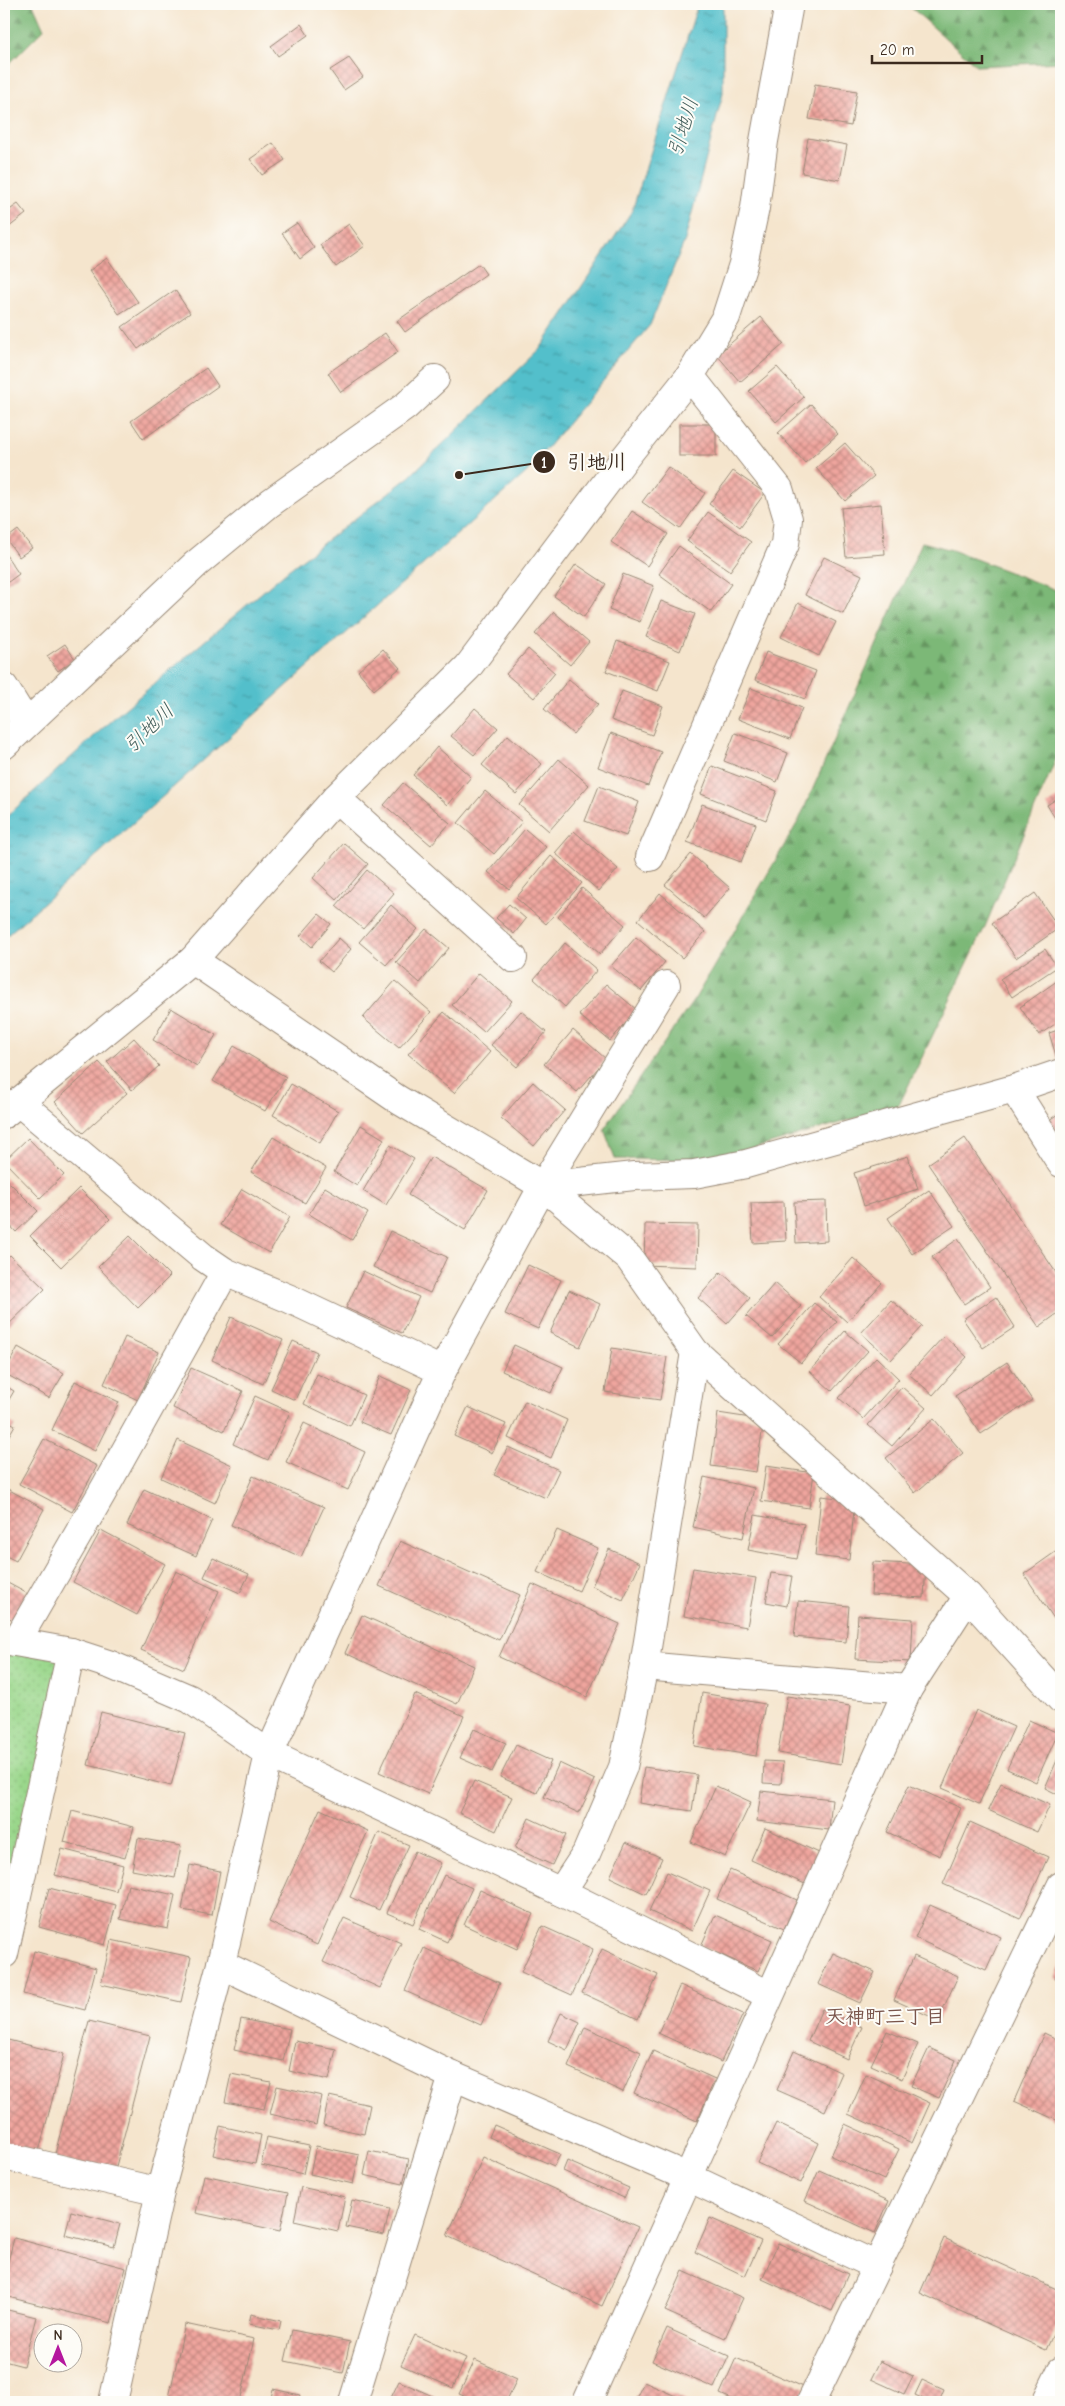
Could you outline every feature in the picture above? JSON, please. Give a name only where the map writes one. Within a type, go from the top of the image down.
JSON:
[{"type":"street","points":[[442,1371],[290,1299],[225,1272],[12,1109],[193,960],[336,798],[468,667],[624,459],[690,376],[726,317],[744,264],[789,4]]},
{"type":"street","points":[[650,857],[785,544],[788,518],[779,489],[690,376]]},
{"type":"street","points":[[4,745],[204,558],[270,503],[406,406],[435,379]]},
{"type":"street","points":[[4,687],[26,723]]},
{"type":"street","points":[[336,798],[513,958]]},
{"type":"street","points":[[193,960],[396,1098],[543,1186],[628,1258],[695,1352],[968,1596],[1061,1699]]},
{"type":"street","points":[[113,2402],[160,2192],[221,1964],[269,1754],[442,1371],[543,1186],[666,985]]},
{"type":"street","points":[[543,1186],[634,1176],[694,1174],[746,1164],[1014,1089],[1061,1072]]},
{"type":"street","points":[[1014,1089],[1061,1163]]},
{"type":"street","points":[[225,1272],[102,1493],[10,1641],[71,1652],[111,1665],[190,1699],[269,1754],[561,1892],[769,1996]]},
{"type":"street","points":[[561,1892],[586,1854],[623,1767],[644,1666],[695,1352]]},
{"type":"street","points":[[587,2402],[908,1689],[968,1596]]},
{"type":"street","points":[[4,1954],[71,1652]]},
{"type":"street","points":[[644,1666],[908,1689]]},
{"type":"street","points":[[811,2402],[1061,1886]]},
{"type":"street","points":[[221,1964],[453,2076],[688,2177],[877,2266]]},
{"type":"street","points":[[354,2402],[453,2076]]},
{"type":"street","points":[[4,2156],[160,2192]]},
{"type":"street","points":[[1046,2402],[1061,2371]]},
{"type":"green space","points":[[4,4],[33,4],[44,29],[4,69]]},
{"type":"green space","points":[[907,4],[1061,4],[1061,62],[977,66]]},
{"type":"green space","points":[[922,542],[952,550],[1061,592],[1061,747],[984,929],[899,1105],[716,1160],[615,1159],[604,1129],[696,997],[799,820]]},
{"type":"green space","points":[[4,1641],[71,1652],[4,1951]]},
{"type":"water","points":[[698,4],[723,4],[723,93],[685,240],[650,325],[526,473],[4,938],[4,819],[115,717],[287,571],[409,477],[540,349],[632,211]]},
{"type":"building","points":[[301,24],[308,35],[278,56],[271,46]]},
{"type":"building","points":[[349,58],[363,77],[344,90],[330,70]]},
{"type":"building","points":[[815,84],[857,91],[851,126],[809,119]]},
{"type":"building","points":[[808,138],[847,145],[840,180],[802,173]]},
{"type":"building","points":[[273,143],[285,160],[262,175],[250,159]]},
{"type":"building","points":[[18,204],[26,214],[4,231],[4,214]]},
{"type":"building","points":[[297,223],[314,248],[300,259],[282,233]]},
{"type":"building","points":[[349,224],[365,246],[336,267],[320,245]]},
{"type":"building","points":[[107,258],[138,302],[119,314],[89,271]]},
{"type":"building","points":[[479,264],[486,274],[405,332],[397,321]]},
{"type":"building","points":[[175,290],[190,313],[138,349],[122,327]]},
{"type":"building","points":[[761,317],[784,344],[740,382],[717,355]]},
{"type":"building","points":[[385,333],[398,352],[341,392],[328,373]]},
{"type":"building","points":[[777,367],[804,397],[776,422],[749,391]]},
{"type":"building","points":[[206,368],[218,386],[143,439],[131,421]]},
{"type":"building","points":[[811,404],[838,434],[805,463],[778,433]]},
{"type":"building","points":[[679,424],[716,424],[716,456],[679,456]]},
{"type":"building","points":[[845,443],[874,476],[845,501],[816,468]]},
{"type":"building","points":[[668,467],[705,493],[680,529],[642,502]]},
{"type":"building","points":[[733,471],[765,493],[740,527],[709,504]]},
{"type":"building","points":[[881,504],[885,554],[846,557],[841,508]]},
{"type":"building","points":[[632,511],[668,534],[647,566],[611,542]]},
{"type":"building","points":[[708,512],[751,542],[730,571],[687,541]]},
{"type":"building","points":[[18,530],[32,548],[19,557],[6,539]]},
{"type":"building","points":[[679,546],[731,584],[711,612],[659,574]]},
{"type":"building","points":[[6,555],[19,574],[4,585],[4,557]]},
{"type":"building","points":[[824,557],[862,575],[843,614],[805,595]]},
{"type":"building","points":[[576,564],[606,584],[584,617],[554,596]]},
{"type":"building","points":[[623,574],[654,586],[640,622],[609,610]]},
{"type":"building","points":[[661,601],[695,614],[680,651],[646,637]]},
{"type":"building","points":[[798,603],[836,622],[819,656],[781,637]]},
{"type":"building","points":[[554,612],[589,642],[570,665],[535,634]]},
{"type":"building","points":[[617,641],[670,661],[658,691],[606,671]]},
{"type":"building","points":[[65,644],[75,659],[58,671],[47,656]]},
{"type":"building","points":[[383,649],[400,668],[374,690],[358,671]]},
{"type":"building","points":[[528,649],[555,673],[534,698],[506,674]]},
{"type":"building","points":[[766,652],[816,671],[805,699],[755,680]]},
{"type":"building","points":[[569,679],[598,704],[573,734],[544,709]]},
{"type":"building","points":[[751,688],[802,708],[790,739],[738,719]]},
{"type":"building","points":[[622,691],[663,706],[652,735],[611,720]]},
{"type":"building","points":[[475,708],[498,728],[474,755],[451,736]]},
{"type":"building","points":[[611,733],[661,752],[648,786],[598,767]]},
{"type":"building","points":[[735,733],[788,753],[777,782],[724,761]]},
{"type":"building","points":[[508,735],[542,764],[516,794],[482,765]]},
{"type":"building","points":[[437,747],[471,777],[447,805],[413,775]]},
{"type":"building","points":[[559,759],[589,785],[549,831],[519,805]]},
{"type":"building","points":[[712,766],[777,791],[766,820],[701,794]]},
{"type":"building","points":[[403,783],[450,823],[431,845],[384,805]]},
{"type":"building","points":[[599,786],[639,802],[626,836],[585,821]]},
{"type":"building","points":[[485,791],[522,822],[494,854],[458,823]]},
{"type":"building","points":[[1061,796],[1061,828],[1047,805]]},
{"type":"building","points":[[702,804],[756,824],[741,862],[687,842]]},
{"type":"building","points":[[525,829],[546,847],[509,889],[488,872]]},
{"type":"building","points":[[574,831],[618,869],[599,891],[555,853]]},
{"type":"building","points":[[344,843],[368,864],[337,900],[313,878]]},
{"type":"building","points":[[691,854],[730,888],[704,918],[665,885]]},
{"type":"building","points":[[551,856],[582,883],[546,924],[516,898]]},
{"type":"building","points":[[367,870],[394,893],[363,929],[336,906]]},
{"type":"building","points":[[582,888],[625,925],[600,954],[558,917]]},
{"type":"building","points":[[660,893],[705,932],[682,958],[638,920]]},
{"type":"building","points":[[1035,893],[1059,928],[1016,958],[992,923]]},
{"type":"building","points":[[509,904],[526,919],[514,934],[496,918]]},
{"type":"building","points":[[391,905],[418,929],[386,965],[359,942]]},
{"type":"building","points":[[319,914],[331,924],[312,947],[300,936]]},
{"type":"building","points":[[426,929],[449,948],[420,983],[396,962]]},
{"type":"building","points":[[636,937],[665,962],[641,991],[611,966]]},
{"type":"building","points":[[339,938],[351,949],[332,972],[319,961]]},
{"type":"building","points":[[565,943],[597,970],[565,1007],[534,979]]},
{"type":"building","points":[[1045,949],[1057,967],[1012,997],[1000,979]]},
{"type":"building","points":[[479,973],[512,1001],[484,1032],[452,1005]]},
{"type":"building","points":[[1061,978],[1061,1020],[1039,1035],[1020,1007]]},
{"type":"building","points":[[395,981],[431,1012],[399,1048],[363,1018]]},
{"type":"building","points":[[606,984],[637,1010],[610,1041],[579,1015]]},
{"type":"building","points":[[171,1008],[216,1035],[197,1066],[153,1040]]},
{"type":"building","points":[[521,1011],[546,1032],[517,1067],[491,1045]]},
{"type":"building","points":[[444,1012],[490,1052],[454,1093],[408,1054]]},
{"type":"building","points":[[1061,1029],[1061,1057],[1057,1059],[1049,1033]]},
{"type":"building","points":[[573,1030],[606,1059],[577,1092],[544,1064]]},
{"type":"building","points":[[134,1038],[159,1066],[132,1090],[107,1062]]},
{"type":"building","points":[[234,1046],[286,1077],[265,1111],[213,1081]]},
{"type":"building","points":[[99,1062],[127,1093],[83,1133],[55,1102]]},
{"type":"building","points":[[533,1082],[565,1110],[534,1146],[501,1118]]},
{"type":"building","points":[[291,1084],[338,1111],[320,1143],[273,1115]]},
{"type":"building","points":[[1061,1112],[1061,1137],[1049,1120]]},
{"type":"building","points":[[361,1125],[384,1139],[357,1186],[334,1172]]},
{"type":"building","points":[[273,1137],[326,1168],[305,1203],[251,1172]]},
{"type":"building","points":[[28,1138],[64,1175],[40,1198],[4,1161]]},
{"type":"building","points":[[965,1138],[1061,1280],[1061,1311],[1039,1327],[928,1164]]},
{"type":"building","points":[[390,1145],[414,1159],[386,1205],[363,1191]]},
{"type":"building","points":[[908,1156],[918,1189],[864,1206],[854,1173]]},
{"type":"building","points":[[431,1157],[488,1190],[465,1230],[408,1195]]},
{"type":"building","points":[[4,1177],[38,1211],[16,1232],[4,1219]]},
{"type":"building","points":[[325,1187],[368,1213],[352,1240],[309,1214]]},
{"type":"building","points":[[79,1188],[110,1219],[61,1267],[30,1236]]},
{"type":"building","points":[[242,1189],[290,1217],[269,1253],[220,1225]]},
{"type":"building","points":[[929,1190],[954,1226],[912,1254],[888,1218]]},
{"type":"building","points":[[826,1201],[827,1241],[796,1243],[794,1202]]},
{"type":"building","points":[[784,1202],[786,1241],[753,1243],[751,1203]]},
{"type":"building","points":[[645,1224],[698,1225],[697,1267],[644,1265]]},
{"type":"building","points":[[390,1231],[447,1257],[430,1293],[373,1267]]},
{"type":"building","points":[[130,1236],[170,1276],[138,1308],[98,1267]]},
{"type":"building","points":[[958,1239],[990,1287],[964,1304],[932,1257]]},
{"type":"building","points":[[10,1255],[45,1289],[4,1329],[4,1261]]},
{"type":"building","points":[[853,1258],[882,1283],[847,1322],[819,1297]]},
{"type":"building","points":[[528,1265],[561,1280],[538,1329],[505,1314]]},
{"type":"building","points":[[363,1271],[419,1297],[402,1333],[346,1308]]},
{"type":"building","points":[[721,1272],[750,1298],[727,1324],[698,1298]]},
{"type":"building","points":[[775,1283],[801,1306],[772,1338],[746,1316]]},
{"type":"building","points":[[569,1290],[600,1304],[580,1347],[550,1333]]},
{"type":"building","points":[[996,1297],[1015,1327],[983,1348],[963,1319]]},
{"type":"building","points":[[891,1300],[922,1326],[891,1360],[861,1333]]},
{"type":"building","points":[[814,1303],[837,1322],[801,1363],[778,1344]]},
{"type":"building","points":[[231,1317],[283,1340],[263,1384],[212,1360]]},
{"type":"building","points":[[845,1331],[868,1351],[832,1391],[810,1371]]},
{"type":"building","points":[[944,1336],[967,1357],[933,1395],[909,1374]]},
{"type":"building","points":[[125,1337],[159,1352],[138,1400],[104,1384]]},
{"type":"building","points":[[293,1341],[317,1352],[295,1400],[271,1389]]},
{"type":"building","points":[[514,1345],[563,1367],[551,1393],[502,1371]]},
{"type":"building","points":[[18,1347],[64,1373],[49,1398],[4,1373]]},
{"type":"building","points":[[612,1348],[667,1357],[660,1400],[605,1392]]},
{"type":"building","points":[[876,1357],[899,1379],[863,1419],[839,1398]]},
{"type":"building","points":[[1007,1362],[1032,1400],[981,1434],[955,1396]]},
{"type":"building","points":[[191,1368],[243,1391],[224,1431],[173,1408]]},
{"type":"building","points":[[317,1374],[364,1395],[350,1426],[304,1404]]},
{"type":"building","points":[[380,1376],[411,1390],[391,1435],[360,1422]]},
{"type":"building","points":[[75,1381],[119,1402],[95,1451],[52,1430]]},
{"type":"building","points":[[4,1385],[14,1391],[4,1408]]},
{"type":"building","points":[[902,1387],[926,1408],[892,1446],[868,1425]]},
{"type":"building","points":[[255,1396],[290,1412],[268,1460],[233,1444]]},
{"type":"building","points":[[525,1401],[567,1420],[551,1458],[508,1438]]},
{"type":"building","points":[[468,1407],[506,1424],[492,1453],[454,1436]]},
{"type":"building","points":[[718,1413],[764,1420],[756,1472],[711,1466]]},
{"type":"building","points":[[4,1418],[15,1425],[4,1444]]},
{"type":"building","points":[[934,1419],[963,1453],[915,1493],[886,1458]]},
{"type":"building","points":[[304,1423],[365,1452],[348,1490],[286,1462]]},
{"type":"building","points":[[44,1439],[97,1466],[72,1512],[19,1484]]},
{"type":"building","points":[[178,1440],[232,1465],[215,1503],[161,1478]]},
{"type":"building","points":[[508,1447],[559,1470],[546,1498],[494,1475]]},
{"type":"building","points":[[766,1466],[814,1473],[809,1508],[761,1501]]},
{"type":"building","points":[[253,1476],[324,1507],[301,1557],[231,1525]]},
{"type":"building","points":[[704,1477],[754,1488],[743,1538],[693,1527]]},
{"type":"building","points":[[4,1487],[44,1509],[16,1561],[4,1555]]},
{"type":"building","points":[[144,1489],[212,1520],[196,1556],[127,1525]]},
{"type":"building","points":[[821,1496],[855,1500],[849,1560],[815,1556]]},
{"type":"building","points":[[755,1515],[804,1524],[797,1559],[748,1550]]},
{"type":"building","points":[[101,1530],[165,1564],[137,1615],[73,1582]]},
{"type":"building","points":[[557,1530],[598,1548],[579,1591],[537,1572]]},
{"type":"building","points":[[400,1541],[520,1595],[499,1640],[379,1586]]},
{"type":"building","points":[[1061,1548],[1061,1629],[1024,1574]]},
{"type":"building","points":[[609,1549],[640,1563],[623,1600],[592,1586]]},
{"type":"building","points":[[213,1558],[249,1574],[240,1593],[204,1577]]},
{"type":"building","points":[[873,1562],[926,1565],[924,1598],[871,1595]]},
{"type":"building","points":[[693,1568],[756,1578],[747,1627],[684,1616]]},
{"type":"building","points":[[176,1571],[219,1591],[184,1669],[141,1650]]},
{"type":"building","points":[[771,1573],[792,1576],[787,1606],[766,1602]]},
{"type":"building","points":[[4,1581],[28,1594],[13,1620],[4,1615]]},
{"type":"building","points":[[532,1584],[620,1624],[587,1697],[499,1657]]},
{"type":"building","points":[[798,1601],[849,1606],[846,1642],[794,1637]]},
{"type":"building","points":[[362,1615],[474,1666],[457,1704],[345,1653]]},
{"type":"building","points":[[858,1615],[913,1619],[911,1662],[855,1659]]},
{"type":"building","points":[[702,1693],[765,1704],[756,1756],[694,1746]]},
{"type":"building","points":[[415,1694],[464,1716],[428,1794],[379,1772]]},
{"type":"building","points":[[787,1696],[850,1706],[841,1764],[778,1753]]},
{"type":"building","points":[[976,1710],[1014,1727],[979,1804],[942,1788]]},
{"type":"building","points":[[101,1712],[185,1733],[171,1786],[88,1765]]},
{"type":"building","points":[[1029,1720],[1058,1733],[1036,1782],[1007,1769]]},
{"type":"building","points":[[474,1729],[506,1743],[492,1772],[460,1758]]},
{"type":"building","points":[[516,1745],[551,1761],[537,1793],[500,1777]]},
{"type":"building","points":[[1061,1751],[1061,1796],[1045,1788]]},
{"type":"building","points":[[764,1761],[783,1762],[781,1784],[763,1783]]},
{"type":"building","points":[[559,1763],[595,1780],[579,1813],[544,1797]]},
{"type":"building","points":[[644,1767],[697,1775],[692,1811],[639,1803]]},
{"type":"building","points":[[474,1781],[512,1797],[496,1831],[459,1813]]},
{"type":"building","points":[[1001,1783],[1050,1805],[1037,1832],[988,1810]]},
{"type":"building","points":[[909,1785],[961,1808],[940,1856],[887,1832]]},
{"type":"building","points":[[716,1786],[751,1802],[725,1857],[691,1842]]},
{"type":"building","points":[[761,1791],[832,1799],[829,1830],[757,1821]]},
{"type":"building","points":[[320,1809],[368,1831],[317,1945],[269,1922]]},
{"type":"building","points":[[72,1811],[134,1827],[125,1858],[64,1842]]},
{"type":"building","points":[[529,1818],[566,1835],[552,1865],[515,1848]]},
{"type":"building","points":[[970,1822],[1048,1857],[1020,1919],[943,1884]]},
{"type":"building","points":[[765,1828],[819,1853],[805,1884],[751,1860]]},
{"type":"building","points":[[379,1832],[409,1845],[379,1910],[350,1897]]},
{"type":"building","points":[[138,1838],[181,1846],[175,1878],[132,1870]]},
{"type":"building","points":[[626,1842],[662,1858],[646,1894],[610,1877]]},
{"type":"building","points":[[62,1849],[123,1865],[116,1891],[55,1875]]},
{"type":"building","points":[[415,1851],[441,1863],[413,1924],[387,1913]]},
{"type":"building","points":[[190,1865],[220,1871],[212,1915],[182,1910]]},
{"type":"building","points":[[730,1870],[797,1900],[784,1929],[717,1899]]},
{"type":"building","points":[[667,1872],[710,1891],[692,1931],[649,1911]]},
{"type":"building","points":[[444,1875],[472,1888],[447,1942],[419,1929]]},
{"type":"building","points":[[128,1885],[175,1895],[168,1929],[120,1919]]},
{"type":"building","points":[[49,1888],[116,1905],[105,1945],[39,1927]]},
{"type":"building","points":[[480,1890],[533,1914],[517,1949],[464,1925]]},
{"type":"building","points":[[930,1905],[1001,1937],[986,1970],[915,1938]]},
{"type":"building","points":[[715,1915],[772,1940],[758,1971],[701,1946]]},
{"type":"building","points":[[344,1918],[401,1943],[380,1988],[323,1962]]},
{"type":"building","points":[[542,1926],[593,1949],[572,1995],[521,1972]]},
{"type":"building","points":[[111,1940],[191,1957],[181,2002],[101,1984]]},
{"type":"building","points":[[424,1948],[500,1983],[481,2025],[405,1991]]},
{"type":"building","points":[[602,1949],[658,1975],[638,2019],[582,1993]]},
{"type":"building","points":[[34,1951],[96,1968],[85,2010],[23,1994]]},
{"type":"building","points":[[833,1953],[875,1972],[860,2003],[818,1984]]},
{"type":"building","points":[[914,1956],[958,1976],[938,2020],[894,2000]]},
{"type":"building","points":[[1061,1964],[1061,1981],[1055,1978]]},
{"type":"building","points":[[680,1985],[743,2014],[721,2062],[658,2033]]},
{"type":"building","points":[[822,2009],[862,2027],[847,2059],[808,2041]]},
{"type":"building","points":[[561,2013],[580,2022],[567,2050],[548,2041]]},
{"type":"building","points":[[241,2019],[290,2029],[283,2061],[234,2050]]},
{"type":"building","points":[[89,2021],[150,2036],[114,2174],[54,2158]]},
{"type":"building","points":[[585,2027],[641,2052],[623,2092],[568,2067]]},
{"type":"building","points":[[887,2031],[918,2044],[902,2079],[871,2065]]},
{"type":"building","points":[[1044,2033],[1061,2041],[1061,2122],[1014,2101]]},
{"type":"building","points":[[4,2039],[64,2054],[38,2155],[4,2146]]},
{"type":"building","points":[[295,2041],[336,2049],[329,2080],[289,2071]]},
{"type":"building","points":[[929,2048],[956,2060],[939,2098],[911,2086]]},
{"type":"building","points":[[653,2051],[715,2079],[697,2121],[634,2093]]},
{"type":"building","points":[[794,2051],[842,2073],[825,2111],[777,2090]]},
{"type":"building","points":[[231,2074],[271,2082],[264,2109],[225,2102]]},
{"type":"building","points":[[866,2074],[930,2103],[912,2143],[848,2114]]},
{"type":"building","points":[[277,2086],[322,2096],[316,2125],[270,2114]]},
{"type":"building","points":[[329,2096],[370,2105],[364,2134],[323,2125]]},
{"type":"building","points":[[776,2123],[819,2143],[801,2183],[757,2163]]},
{"type":"building","points":[[845,2124],[899,2149],[884,2180],[831,2156]]},
{"type":"building","points":[[494,2125],[560,2154],[554,2166],[489,2137]]},
{"type":"building","points":[[220,2126],[261,2135],[255,2164],[213,2155]]},
{"type":"building","points":[[267,2137],[309,2146],[303,2174],[261,2165]]},
{"type":"building","points":[[316,2146],[359,2155],[353,2184],[310,2174]]},
{"type":"building","points":[[369,2151],[409,2159],[403,2184],[364,2175]]},
{"type":"building","points":[[483,2157],[638,2227],[602,2306],[447,2236]]},
{"type":"building","points":[[567,2161],[629,2188],[624,2198],[563,2171]]},
{"type":"building","points":[[819,2170],[889,2201],[875,2233],[805,2201]]},
{"type":"building","points":[[204,2175],[288,2193],[280,2231],[196,2213]]},
{"type":"building","points":[[301,2187],[345,2197],[338,2231],[294,2221]]},
{"type":"building","points":[[352,2200],[390,2209],[384,2235],[346,2227]]},
{"type":"building","points":[[71,2211],[120,2224],[114,2247],[65,2235]]},
{"type":"building","points":[[710,2218],[761,2241],[745,2276],[695,2252]]},
{"type":"building","points":[[14,2238],[126,2268],[111,2323],[4,2296],[4,2278]]},
{"type":"building","points":[[944,2238],[1061,2291],[1061,2317],[1046,2350],[920,2293]]},
{"type":"building","points":[[778,2243],[848,2274],[832,2311],[762,2279]]},
{"type":"building","points":[[683,2271],[743,2298],[725,2338],[665,2311]]},
{"type":"building","points":[[4,2309],[36,2317],[34,2324],[32,2324],[32,2332],[23,2366],[4,2361]]},
{"type":"building","points":[[251,2314],[281,2321],[279,2330],[249,2324]]},
{"type":"building","points":[[185,2324],[254,2339],[240,2402],[168,2402]]},
{"type":"building","points":[[667,2328],[729,2356],[714,2388],[652,2361]]},
{"type":"building","points":[[292,2330],[350,2342],[343,2373],[285,2361]]},
{"type":"building","points":[[415,2335],[466,2358],[453,2388],[401,2365]]},
{"type":"building","points":[[736,2358],[806,2388],[800,2402],[739,2402],[720,2394]]},
{"type":"building","points":[[475,2360],[517,2379],[506,2402],[478,2402],[459,2394]]},
{"type":"building","points":[[880,2361],[913,2376],[904,2394],[871,2379]]},
{"type":"building","points":[[922,2380],[944,2390],[939,2402],[930,2402],[915,2395]]},
{"type":"building","points":[[399,2381],[446,2402],[389,2402]]},
{"type":"building","points":[[644,2382],[689,2402],[634,2402]]},
{"type":"building","points":[[273,2389],[300,2395],[298,2402],[270,2402]]},
{"type":"building","points":[[889,2396],[903,2402],[886,2402]]},
{"type":"place","name":"引地川","points":[[459,475]]},
{"type":"district","name":"天神町三丁目","points":[[885,2016]]}]
